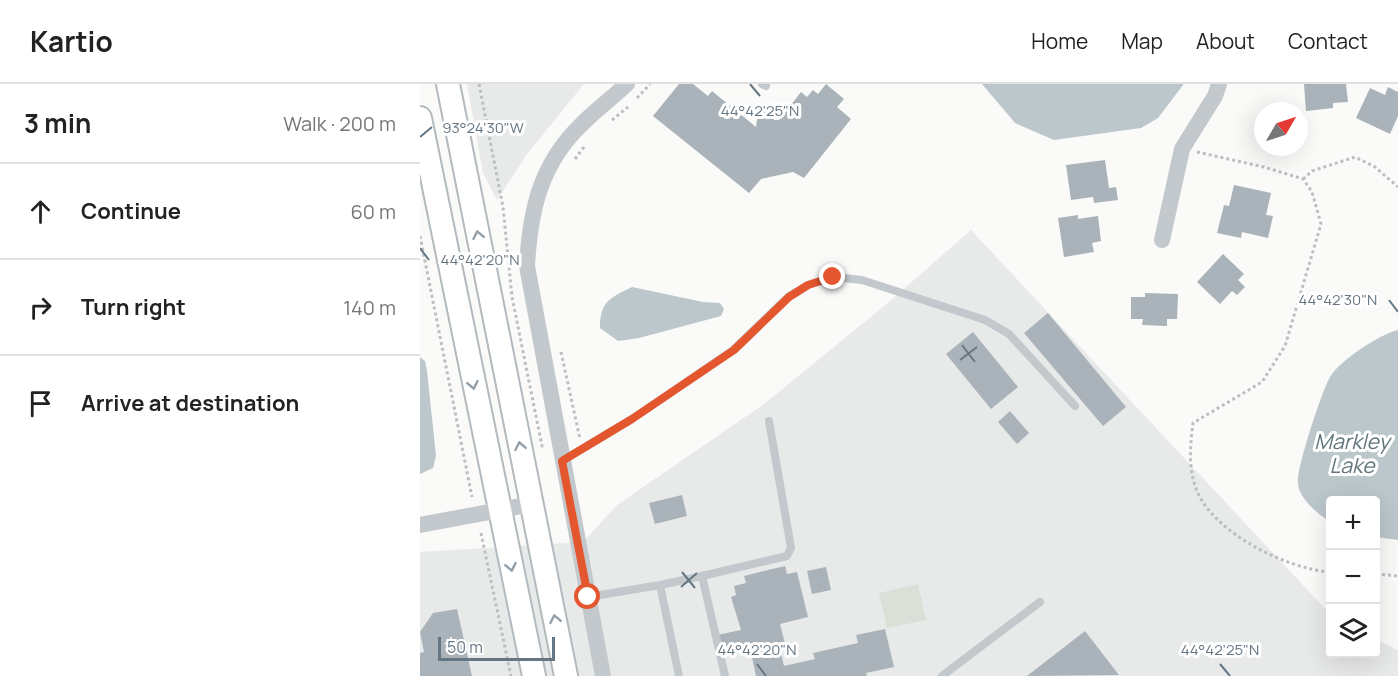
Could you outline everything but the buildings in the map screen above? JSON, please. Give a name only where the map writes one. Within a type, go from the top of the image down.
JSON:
[{"type":"main road","points":[[448,84],[566,676]]},
{"type":"main road","points":[[420,118],[498,510],[534,676]]},
{"type":"street","points":[[603,676],[526,266],[529,223],[541,181],[560,149],[582,124],[627,84]]},
{"type":"street","points":[[1162,240],[1182,149],[1215,96],[1219,84]]},
{"type":"street","points":[[420,525],[532,504]]},
{"type":"lane","points":[[562,461],[632,419],[734,350],[789,297],[808,285],[833,277],[862,280],[985,320],[1010,334],[1075,406]]},
{"type":"lane","points":[[588,597],[660,585],[786,556],[791,548],[769,421]]},
{"type":"lane","points":[[702,576],[725,676]]},
{"type":"lane","points":[[660,585],[679,676]]},
{"type":"lane","points":[[942,676],[1040,602]]},
{"type":"path","points":[[610,121],[650,84]]},
{"type":"path","points":[[572,163],[589,141]]},
{"type":"path","points":[[1182,149],[1264,167],[1303,180],[1312,192],[1322,224],[1285,346],[1262,382],[1193,423],[1189,449],[1197,492],[1217,520],[1256,550],[1326,571]]},
{"type":"path","points":[[1303,180],[1312,171],[1355,157],[1375,167],[1398,187]]},
{"type":"path","points":[[420,236],[472,497]]},
{"type":"path","points":[[561,352],[582,448]]},
{"type":"path","points":[[481,533],[511,676]]},
{"type":"path","points":[[1380,574],[1398,576]]},
{"type":"shaded area","points":[[467,84],[584,84],[527,154],[497,200],[483,173]]},
{"type":"shaded area","points":[[971,230],[1326,610],[1326,658],[1380,658],[1380,641],[1398,650],[1398,676],[420,676],[420,552],[583,542],[617,505],[764,404],[883,307]]},
{"type":"shaded area","points":[[918,584],[926,620],[887,628],[879,593]]},
{"type":"water","points":[[982,84],[1183,85],[1158,118],[1141,128],[1054,140],[1015,123]]},
{"type":"water","points":[[632,287],[703,302],[720,303],[724,309],[721,316],[639,338],[618,341],[600,328],[600,319],[608,301]]},
{"type":"water","name":"Markley Lake","points":[[1398,330],[1398,540],[1380,538],[1380,496],[1326,496],[1326,519],[1310,506],[1298,484],[1310,430],[1330,377],[1342,363],[1361,349]]},
{"type":"water","points":[[420,357],[425,361],[427,371],[436,456],[433,468],[420,474]]},
{"type":"route","points":[[588,597],[562,461],[632,419],[667,393],[734,350],[789,297],[808,285],[833,277]]}]
